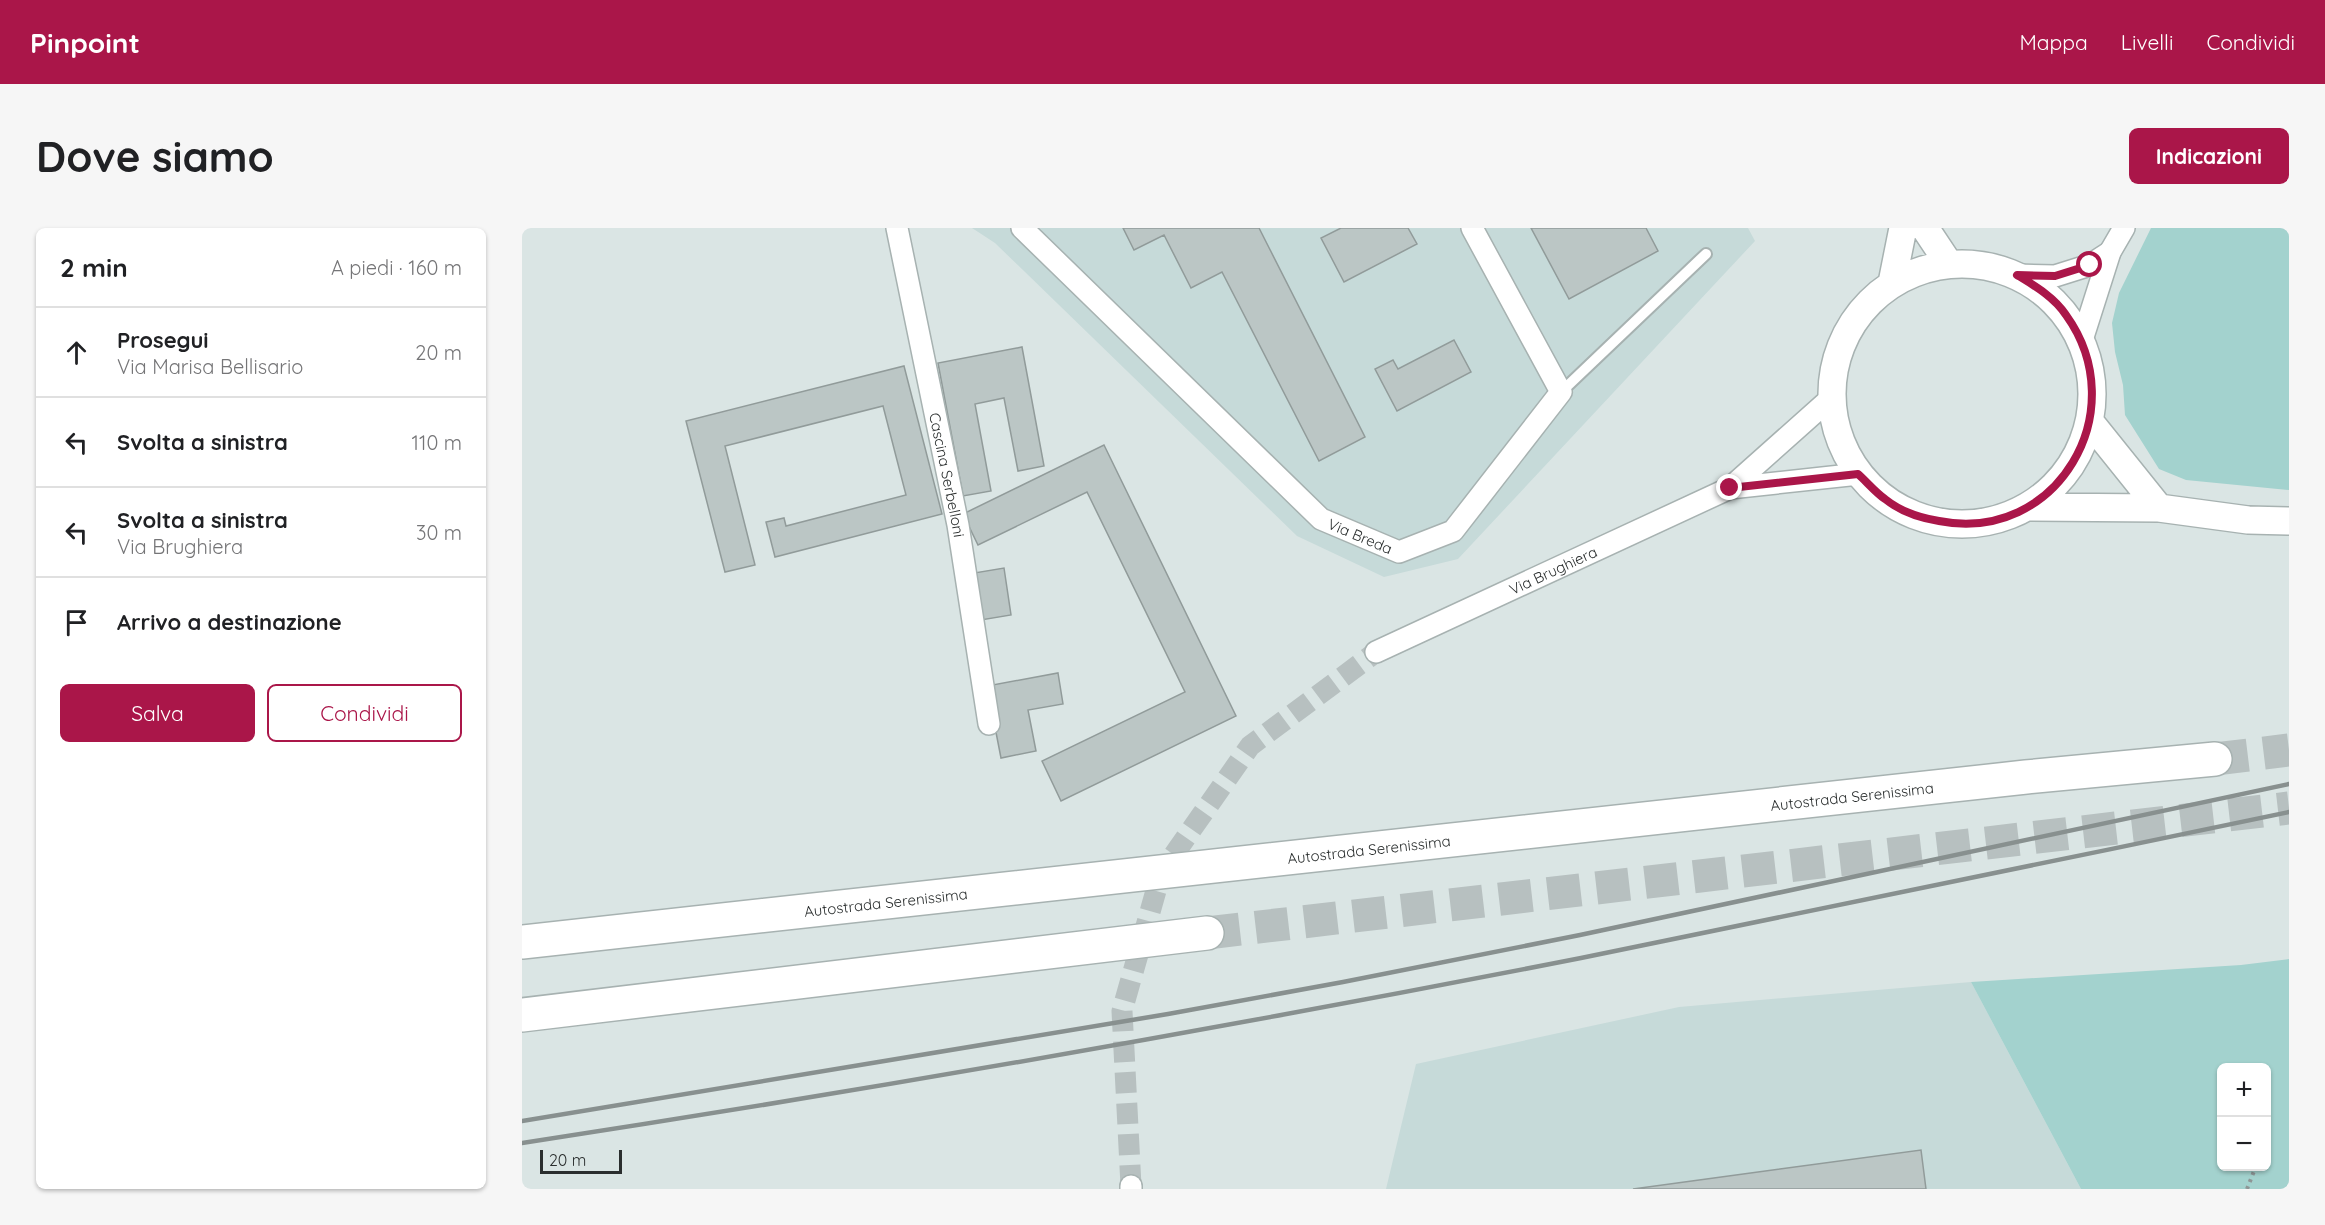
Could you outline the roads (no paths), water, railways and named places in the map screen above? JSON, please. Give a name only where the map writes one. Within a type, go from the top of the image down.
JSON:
[{"type":"highway","name":"Autostrada Serenissima","points":[[522,942],[2014,778],[2215,759]]},
{"type":"highway","points":[[522,1016],[1207,933]]},
{"type":"street","name":"Cascina Serbelloni","points":[[897,228],[958,525],[989,724]]},
{"type":"street","name":"Via Breda","points":[[1022,228],[1321,519],[1399,552],[1453,531],[1561,392]]},
{"type":"street","points":[[1472,228],[1561,392]]},
{"type":"street","points":[[1893,283],[1903,228]]},
{"type":"street","points":[[1925,228],[1949,264]]},
{"type":"street","points":[[2082,340],[2110,252],[2124,228]]},
{"type":"street","points":[[2017,275],[2055,276],[2090,265],[2110,252]]},
{"type":"street","points":[[1949,264],[1984,265],[2017,275],[2044,291],[2066,313],[2082,340],[2093,381],[2090,422],[2078,456],[2056,485],[2028,507],[1993,521],[1956,525],[1919,518],[1885,500],[1858,474],[1839,438],[1831,398],[1838,353],[1859,313],[1893,283],[1920,270],[1949,264]]},
{"type":"street","name":"Via Brughiera","points":[[1376,652],[1730,488],[1831,398]]},
{"type":"street","points":[[2090,422],[2159,508]]},
{"type":"street","name":"Via Brughiera","points":[[1730,488],[1858,474]]},
{"type":"street","points":[[2028,507],[2159,508],[2248,520],[2289,521]]},
{"type":"lane","points":[[1561,392],[1706,254]]},
{"type":"tunnel","points":[[1131,1186],[1122,1011],[1161,873],[1250,746],[1376,652]]},
{"type":"tunnel","points":[[2215,759],[2289,750]]},
{"type":"tunnel","points":[[1207,933],[2289,808]]},
{"type":"railway","points":[[522,1121],[1168,1014],[1343,982],[1580,935],[2289,784]]},
{"type":"railway","points":[[522,1143],[920,1079],[1449,984],[2289,812]]}]
